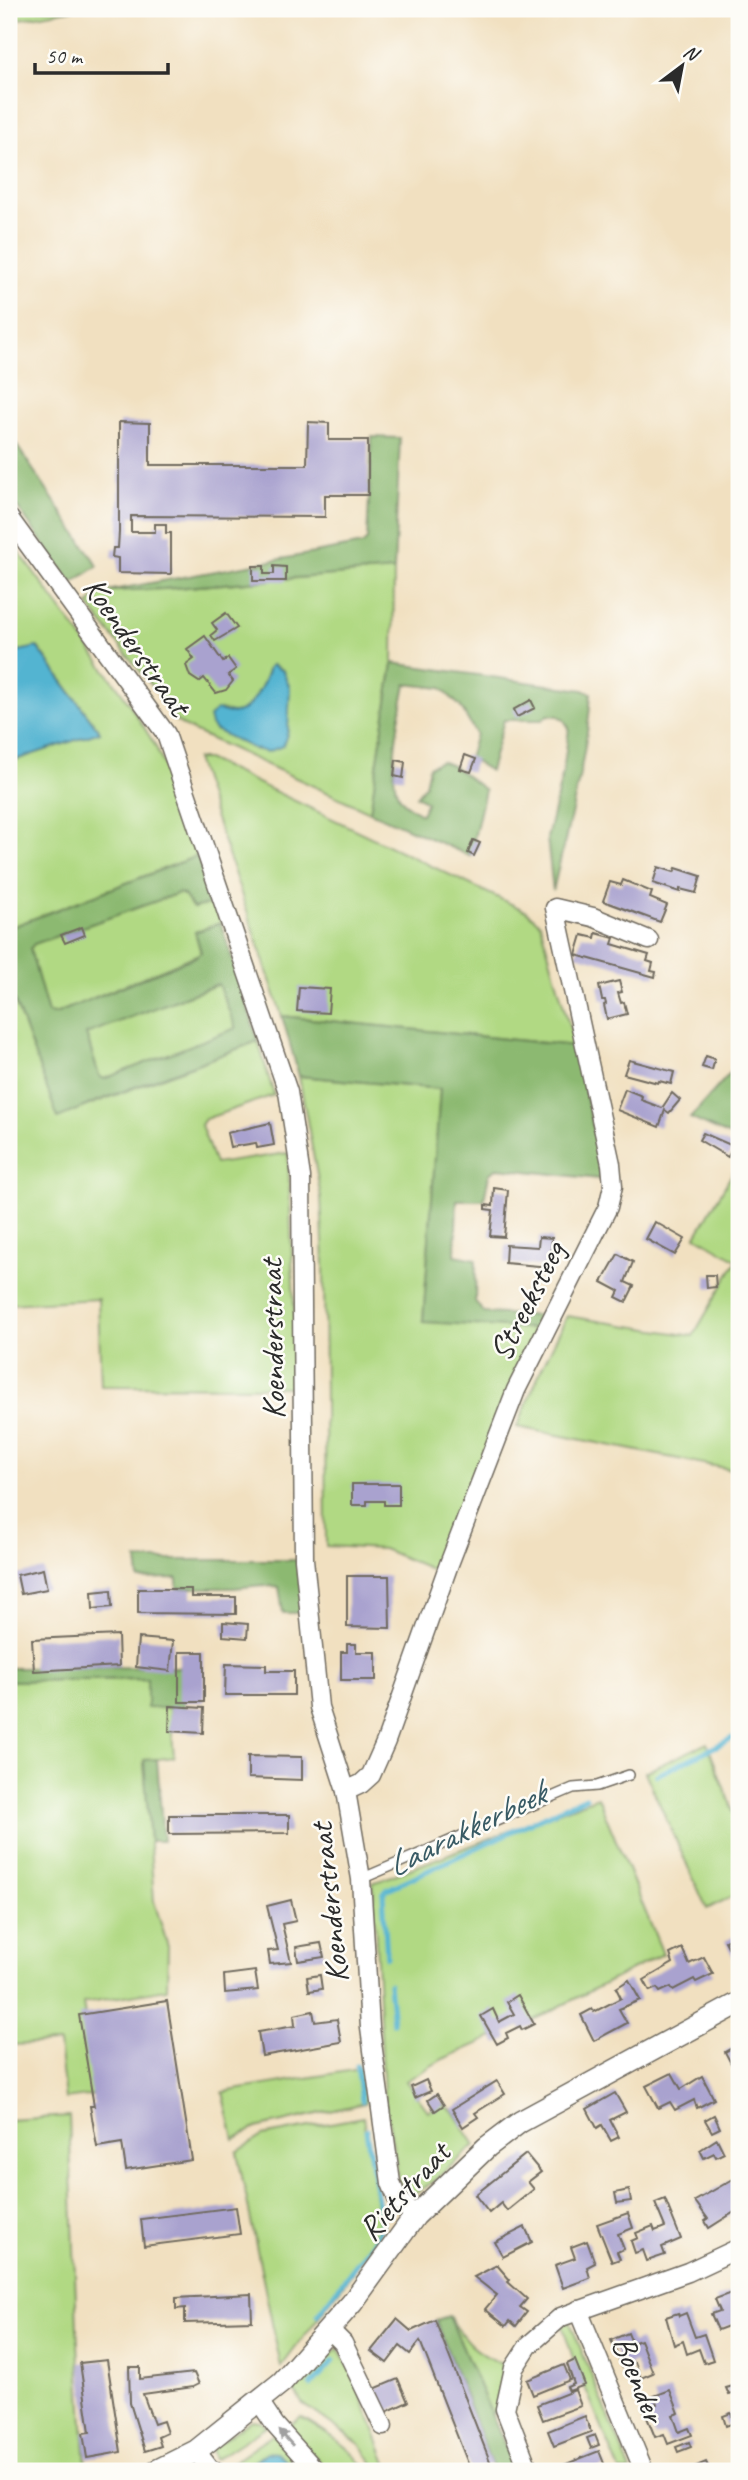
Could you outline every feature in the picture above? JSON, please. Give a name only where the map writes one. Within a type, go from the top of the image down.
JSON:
[{"type":"street","name":"Koenderstraat","points":[[9,518],[166,734],[288,1092],[301,1177],[304,1559],[319,1707],[346,1791],[361,1879],[370,2028],[391,2183],[397,2198],[415,2216]]},
{"type":"street","name":"Streeksteeg","points":[[346,1791],[361,1784],[371,1775],[516,1390],[608,1207],[613,1186],[611,1164],[555,908],[593,917],[649,940]]},
{"type":"street","name":"Rietstraat","points":[[156,2471],[196,2451],[282,2382],[330,2330],[415,2216],[439,2190],[487,2147],[520,2122],[739,2003]]},
{"type":"street","name":"Boender","points":[[528,2471],[505,2409],[514,2368],[529,2345],[561,2317],[688,2272],[739,2248]]},
{"type":"street","name":"Boender","points":[[578,2310],[644,2471]]},
{"type":"street","points":[[330,2330],[343,2343],[383,2426]]},
{"type":"street","points":[[259,2401],[275,2425],[316,2471]]},
{"type":"street","points":[[196,2451],[210,2469],[215,2471]]},
{"type":"lane","points":[[361,1879],[573,1788],[597,1786],[629,1775]]},
{"type":"green space","points":[[9,9],[75,9],[9,21]]},
{"type":"green space","points":[[9,434],[98,566],[72,583],[9,496]]},
{"type":"green space","points":[[372,437],[400,438],[394,570],[107,591],[363,544],[367,540]]},
{"type":"green space","points":[[9,538],[125,697],[155,745],[197,856],[9,928],[9,762],[100,732],[38,647],[9,653]]},
{"type":"green space","points":[[394,570],[393,663],[370,812],[176,721],[169,708],[88,605],[97,595],[107,591],[164,589]],"holes":[[[272,665],[283,670],[254,749],[222,710],[240,712],[251,703],[261,688],[269,667]]]},
{"type":"green space","points":[[393,663],[591,693],[581,768],[553,891],[547,838],[563,772],[569,728],[564,720],[548,715],[542,720],[504,720],[490,771],[469,758],[476,734],[460,706],[441,688],[406,684],[395,754],[397,792],[404,802],[421,814],[427,802],[416,796],[425,785],[429,767],[441,761],[453,766],[485,790],[470,856],[370,812]]},
{"type":"green space","points":[[196,759],[207,759],[526,911],[540,923],[575,1046],[282,1016]]},
{"type":"green space","points":[[197,856],[214,903],[193,908],[184,895],[179,893],[34,944],[30,949],[48,1013],[55,1014],[195,957],[201,952],[195,932],[221,923],[258,1041],[58,1118],[9,986],[9,928]],"holes":[[[218,984],[236,1028],[104,1079],[99,1076],[86,1034]]]},
{"type":"green space","points":[[179,893],[184,895],[193,908],[214,903],[221,923],[195,932],[201,953],[55,1014],[48,1014],[30,949],[34,944]]},
{"type":"green space","points":[[219,984],[237,1028],[104,1079],[99,1076],[86,1034]]},
{"type":"green space","points":[[9,986],[58,1117],[258,1041],[274,1095],[205,1119],[201,1125],[215,1164],[288,1153],[297,1387],[101,1386],[98,1299],[9,1304]]},
{"type":"green space","points":[[282,1016],[575,1046],[595,1138],[600,1179],[498,1168],[489,1174],[484,1200],[457,1200],[455,1255],[476,1259],[475,1301],[484,1313],[545,1316],[538,1329],[423,1322],[440,1089],[299,1076]]},
{"type":"green space","points":[[739,1063],[739,1140],[690,1118]]},
{"type":"green space","points":[[299,1076],[440,1089],[423,1321],[538,1329],[440,1573],[383,1549],[326,1546],[321,1197]]},
{"type":"green space","points":[[739,1162],[739,1471],[517,1427],[567,1316],[693,1336],[737,1260],[696,1236]]},
{"type":"green space","points":[[137,1560],[301,1560],[302,1613],[283,1613],[279,1587],[263,1585],[177,1588],[177,1578],[139,1579]]},
{"type":"green space","points":[[182,1667],[184,1708],[147,1708],[147,1679],[9,1681],[9,1668]]},
{"type":"green space","points":[[147,1679],[147,1708],[170,1708],[174,1757],[144,1761],[154,1901],[168,1947],[167,1989],[83,2003],[96,2095],[65,2099],[59,2043],[9,2045],[9,1681]]},
{"type":"green space","points":[[707,1743],[739,1827],[739,1893],[707,1909],[645,1772]]},
{"type":"green space","points":[[157,1759],[163,1841],[150,1841],[144,1760]]},
{"type":"green space","points":[[598,1797],[663,1954],[541,2016],[443,2059],[406,2081],[428,2111],[441,2103],[452,2110],[475,2145],[429,2185],[415,2193],[406,2189],[399,2181],[384,2095],[373,1883]]},
{"type":"green space","points":[[372,2067],[367,2079],[371,2097],[365,2103],[256,2128],[234,2139],[223,2092]]},
{"type":"green space","points":[[69,2116],[77,2328],[86,2471],[9,2471],[9,2120]]},
{"type":"green space","points":[[363,2117],[380,2225],[368,2252],[281,2367],[237,2152],[262,2136]]},
{"type":"green space","points":[[449,2316],[472,2346],[503,2365],[500,2411],[491,2413]]},
{"type":"green space","points":[[449,2316],[516,2471],[494,2471],[436,2320]]},
{"type":"green space","points":[[569,2320],[631,2471],[620,2471],[574,2361],[562,2325]]},
{"type":"green space","points":[[338,2348],[350,2368],[390,2471],[379,2471],[361,2445],[302,2403],[293,2389]]},
{"type":"green space","points":[[301,2417],[345,2447],[367,2471],[329,2471],[287,2427]]},
{"type":"green space","points":[[251,2420],[260,2421],[266,2426],[214,2460],[211,2449]]},
{"type":"green space","points":[[275,2433],[311,2471],[298,2471],[289,2461],[251,2464],[260,2471],[223,2469]]},
{"type":"water","points":[[37,647],[100,732],[9,762],[9,653]]},
{"type":"water","points":[[272,665],[283,671],[290,688],[288,731],[283,746],[267,752],[254,749],[215,730],[209,717],[216,710],[232,713],[245,708],[256,696]]},
{"type":"water","points":[[267,2452],[276,2453],[298,2471],[267,2471],[251,2464]]},
{"type":"building","points":[[119,422],[150,423],[150,465],[307,465],[308,422],[329,423],[329,440],[368,440],[368,495],[325,495],[325,517],[131,516],[131,532],[155,532],[155,524],[166,524],[166,533],[171,533],[171,574],[118,573],[118,558],[112,557],[113,548],[118,548],[119,532]]},
{"type":"building","points":[[253,566],[264,566],[264,574],[274,574],[274,566],[286,567],[286,581],[253,581]]},
{"type":"building","points":[[226,613],[237,628],[215,641],[211,635],[217,630],[212,623]]},
{"type":"building","points":[[205,636],[223,662],[228,658],[236,669],[228,675],[233,681],[226,690],[216,693],[204,678],[199,682],[190,676],[186,665],[194,659],[187,649]]},
{"type":"building","points":[[531,700],[535,708],[517,717],[513,710]]},
{"type":"building","points":[[465,755],[476,759],[471,772],[460,769]]},
{"type":"building","points":[[396,760],[405,762],[403,778],[394,776]]},
{"type":"building","points":[[473,840],[480,843],[474,856],[468,853]]},
{"type":"building","points":[[658,867],[674,872],[676,868],[701,876],[696,893],[680,889],[680,892],[653,883]]},
{"type":"building","points":[[623,880],[652,892],[650,898],[667,905],[660,922],[603,901],[610,882],[621,885]]},
{"type":"building","points":[[82,927],[85,935],[65,943],[61,935]]},
{"type":"building","points":[[596,933],[614,938],[612,944],[649,955],[647,961],[653,963],[651,971],[656,972],[655,977],[576,955],[582,935],[595,938]]},
{"type":"building","points":[[619,981],[622,992],[618,993],[627,1014],[607,1019],[606,1004],[605,1000],[602,1000],[599,986]]},
{"type":"building","points":[[299,987],[330,989],[328,1013],[297,1011]]},
{"type":"building","points":[[706,1056],[715,1059],[712,1070],[702,1067]]},
{"type":"building","points":[[629,1060],[674,1072],[671,1084],[624,1074]]},
{"type":"building","points":[[625,1089],[642,1096],[641,1100],[662,1108],[672,1093],[680,1100],[669,1113],[665,1110],[659,1127],[617,1110]]},
{"type":"building","points":[[270,1123],[274,1145],[257,1148],[256,1143],[230,1147],[227,1133]]},
{"type":"building","points":[[703,1133],[733,1146],[728,1157],[699,1140]]},
{"type":"building","points":[[494,1188],[508,1190],[504,1237],[490,1236],[493,1210],[485,1209],[485,1205],[493,1206]]},
{"type":"building","points":[[655,1222],[685,1239],[675,1255],[646,1239]]},
{"type":"building","points":[[539,1237],[552,1238],[550,1267],[505,1263],[506,1245],[538,1247]]},
{"type":"building","points":[[618,1254],[633,1262],[625,1282],[634,1286],[626,1302],[616,1297],[619,1291],[602,1282]]},
{"type":"building","points":[[706,1275],[715,1275],[716,1287],[707,1288]]},
{"type":"building","points":[[352,1484],[399,1484],[399,1505],[384,1505],[384,1501],[367,1501],[367,1505],[352,1505]]},
{"type":"building","points":[[43,1569],[47,1589],[21,1594],[17,1575]]},
{"type":"building","points":[[347,1576],[389,1576],[390,1628],[347,1627]]},
{"type":"building","points":[[138,1589],[191,1589],[191,1597],[236,1597],[236,1614],[138,1613]]},
{"type":"building","points":[[111,1590],[112,1607],[93,1609],[92,1592]]},
{"type":"building","points":[[223,1622],[248,1624],[247,1638],[223,1636]]},
{"type":"building","points":[[118,1635],[119,1666],[34,1671],[32,1639]]},
{"type":"building","points":[[138,1638],[173,1641],[170,1671],[136,1667]]},
{"type":"building","points":[[347,1644],[356,1644],[356,1652],[376,1652],[376,1680],[341,1680],[341,1652],[347,1652]]},
{"type":"building","points":[[179,1652],[204,1652],[204,1702],[179,1702]]},
{"type":"building","points":[[226,1664],[266,1665],[266,1671],[294,1671],[294,1695],[225,1695]]},
{"type":"building","points":[[170,1706],[204,1708],[203,1733],[169,1731]]},
{"type":"building","points":[[248,1756],[302,1757],[302,1780],[248,1778]]},
{"type":"building","points":[[169,1815],[289,1815],[289,1833],[169,1834]]},
{"type":"building","points":[[291,1900],[296,1921],[282,1924],[291,1962],[270,1964],[268,1951],[278,1950],[267,1906]]},
{"type":"building","points":[[739,1934],[739,1961],[736,1962],[725,1941]]},
{"type":"building","points":[[321,1943],[324,1957],[298,1961],[296,1947]]},
{"type":"building","points":[[682,1948],[689,1964],[704,1957],[713,1974],[696,1982],[694,1979],[673,1990],[671,1987],[660,1992],[657,1988],[650,1991],[644,1980],[673,1963],[670,1954]]},
{"type":"building","points":[[255,1971],[258,1990],[225,1993],[224,1975]]},
{"type":"building","points":[[320,1975],[322,1989],[309,1991],[307,1977]]},
{"type":"building","points":[[629,1980],[640,2000],[619,2009],[627,2023],[594,2041],[581,2015],[592,2009],[594,2012],[621,1998],[616,1988]]},
{"type":"building","points":[[518,1995],[534,2024],[522,2030],[520,2026],[506,2033],[508,2038],[497,2044],[481,2016],[493,2009],[499,2022],[514,2014],[507,2002]]},
{"type":"building","points":[[167,2001],[192,2160],[126,2170],[122,2143],[97,2147],[90,2106],[94,2106],[79,2015]]},
{"type":"building","points":[[313,2011],[315,2022],[337,2019],[341,2042],[262,2056],[258,2032],[295,2026],[294,2015]]},
{"type":"building","points":[[739,2044],[739,2072],[736,2073],[725,2052]]},
{"type":"building","points":[[672,2073],[681,2089],[702,2076],[714,2099],[697,2108],[694,2100],[675,2110],[670,2102],[658,2108],[646,2086]]},
{"type":"building","points":[[426,2080],[431,2091],[415,2098],[411,2087]]},
{"type":"building","points":[[497,2081],[505,2094],[475,2113],[478,2117],[463,2127],[452,2109]]},
{"type":"building","points":[[615,2093],[626,2112],[610,2120],[619,2137],[611,2141],[602,2125],[597,2128],[587,2109]]},
{"type":"building","points":[[437,2094],[444,2105],[435,2111],[428,2100]]},
{"type":"building","points":[[714,2115],[720,2128],[712,2132],[705,2120]]},
{"type":"building","points":[[717,2139],[724,2153],[716,2157],[714,2153],[704,2158],[700,2150]]},
{"type":"building","points":[[526,2154],[541,2172],[528,2182],[534,2189],[507,2211],[501,2203],[489,2213],[475,2195]]},
{"type":"building","points":[[735,2178],[739,2185],[739,2209],[709,2228],[705,2221],[708,2219],[695,2201]]},
{"type":"building","points":[[629,2190],[631,2201],[617,2203],[615,2193]]},
{"type":"building","points":[[665,2199],[681,2239],[662,2247],[665,2255],[647,2261],[643,2250],[635,2253],[631,2241],[638,2238],[636,2233],[653,2226],[655,2231],[665,2227],[655,2203]]},
{"type":"building","points":[[236,2207],[240,2234],[144,2246],[141,2219]]},
{"type":"building","points":[[628,2213],[633,2228],[618,2234],[624,2249],[617,2252],[620,2259],[612,2262],[597,2224]]},
{"type":"building","points":[[525,2227],[532,2242],[503,2257],[495,2242]]},
{"type":"building","points":[[587,2241],[595,2263],[587,2267],[590,2278],[563,2288],[555,2265],[575,2258],[571,2247]]},
{"type":"building","points":[[497,2265],[510,2280],[508,2282],[527,2299],[520,2307],[527,2312],[516,2326],[510,2321],[506,2326],[485,2309],[497,2295],[474,2277]]},
{"type":"building","points":[[739,2287],[739,2322],[718,2330],[711,2314],[720,2311],[715,2299],[734,2292],[733,2289]]},
{"type":"building","points":[[251,2294],[252,2321],[185,2323],[185,2308],[176,2309],[176,2298]]},
{"type":"building","points":[[678,2313],[679,2316],[686,2313],[695,2337],[704,2334],[713,2360],[704,2363],[699,2349],[687,2354],[683,2341],[674,2345],[666,2317]]},
{"type":"building","points":[[397,2319],[411,2331],[435,2320],[491,2464],[471,2471],[420,2341],[410,2354],[400,2346],[387,2363],[371,2351]]},
{"type":"building","points":[[628,2333],[632,2343],[640,2340],[653,2373],[641,2378],[635,2362],[622,2367],[611,2340]]},
{"type":"building","points":[[107,2360],[121,2452],[87,2458],[83,2433],[90,2432],[80,2363]]},
{"type":"building","points":[[575,2360],[585,2385],[569,2391],[567,2387],[574,2384],[567,2364]]},
{"type":"building","points":[[564,2365],[570,2380],[533,2395],[527,2380]]},
{"type":"building","points":[[129,2367],[140,2367],[140,2379],[194,2373],[199,2384],[143,2394],[154,2424],[163,2421],[167,2433],[158,2437],[161,2446],[145,2451],[130,2403]]},
{"type":"building","points":[[398,2379],[408,2402],[384,2413],[374,2389]]},
{"type":"building","points":[[737,2385],[739,2392],[729,2395],[726,2388]]},
{"type":"building","points":[[575,2390],[581,2406],[543,2420],[537,2405]]},
{"type":"building","points":[[670,2390],[679,2413],[673,2415],[679,2432],[689,2428],[692,2435],[668,2444],[664,2434],[655,2437],[644,2410],[657,2404],[654,2396]]},
{"type":"building","points":[[731,2413],[734,2423],[726,2426],[723,2416]]},
{"type":"building","points":[[585,2416],[591,2432],[554,2446],[548,2431]]},
{"type":"building","points":[[595,2435],[599,2445],[591,2448],[587,2438]]},
{"type":"building","points":[[689,2442],[691,2447],[678,2452],[676,2447]]},
{"type":"building","points":[[599,2451],[605,2466],[591,2471],[563,2471],[561,2466]]},
{"type":"building","points":[[706,2462],[710,2471],[684,2471],[692,2468]]},
{"type":"waterway","name":"Laarakkerbeek","points":[[657,1775],[739,1735]]},
{"type":"waterway","name":"Laarakkerbeek","points":[[387,1957],[383,1894],[386,1890],[586,1797]]},
{"type":"waterway","name":"Laarakkerbeek","points":[[389,1984],[393,2023]]},
{"type":"waterway","name":"Laarakkerbeek","points":[[357,2066],[362,2101]]},
{"type":"waterway","name":"Laarakkerbeek","points":[[317,2315],[375,2240],[382,2225],[366,2130]]},
{"type":"waterway","points":[[311,2386],[334,2361]]}]
